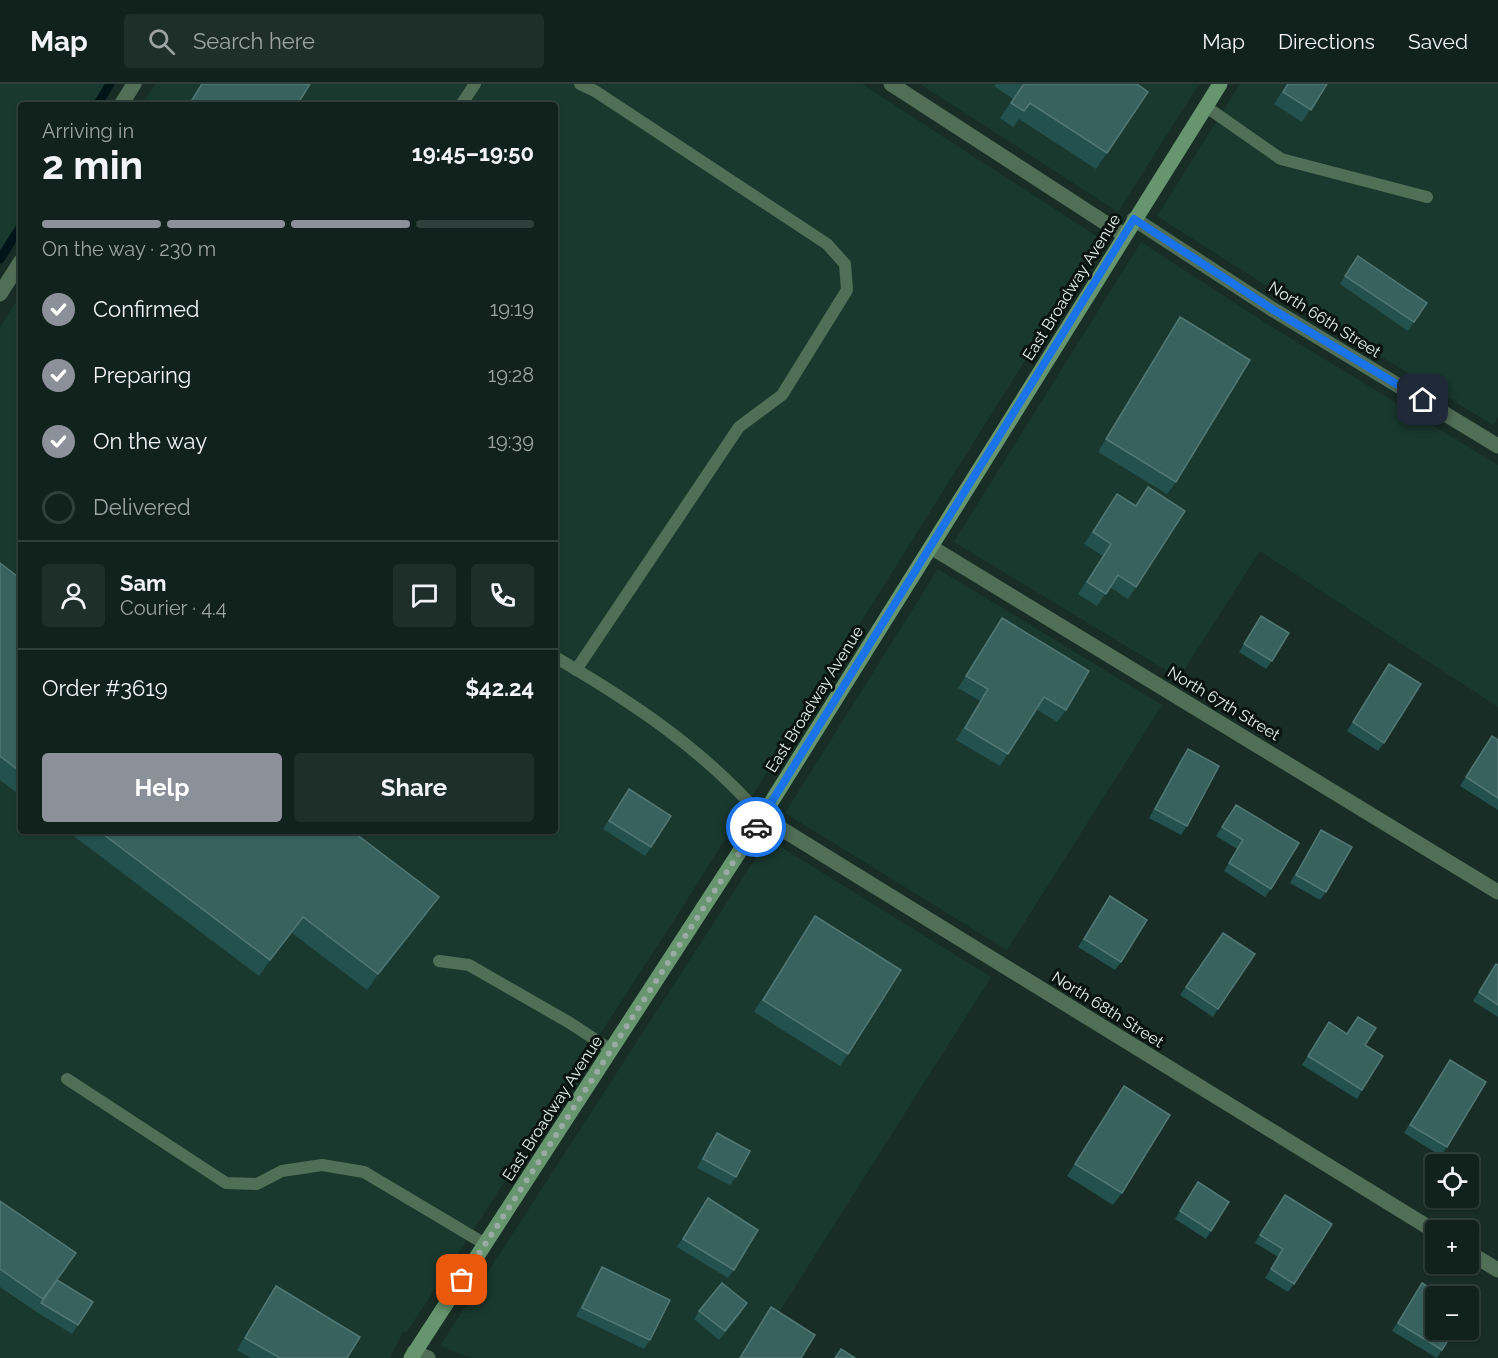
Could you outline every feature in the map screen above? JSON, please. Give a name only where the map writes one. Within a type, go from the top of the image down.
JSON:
[{"type":"main road","name":"East Broadway Avenue","points":[[418,1356],[485,1244],[762,817],[1220,84]]},
{"type":"street","points":[[122,102],[134,84]]},
{"type":"street","points":[[891,84],[1124,235]]},
{"type":"street","name":"North 66th Street","points":[[1134,219],[1272,309],[1498,447]]},
{"type":"street","points":[[0,294],[18,266]]},
{"type":"street","name":"North 67th Street","points":[[931,546],[1498,892]]},
{"type":"street","name":"North 68th Street","points":[[762,817],[1425,1225]]},
{"type":"street","points":[[1479,1259],[1498,1270]]},
{"type":"lane","points":[[463,102],[475,84]]},
{"type":"lane","points":[[576,670],[739,427],[782,395],[847,290],[845,264],[827,244],[595,91],[580,84]]},
{"type":"lane","points":[[1205,106],[1281,159],[1427,196]]},
{"type":"lane","points":[[558,659],[624,698],[680,738],[730,780],[762,817]]},
{"type":"lane","points":[[439,961],[469,965],[570,1023],[611,1050]]},
{"type":"lane","points":[[67,1079],[226,1183],[257,1185],[282,1171],[322,1165],[364,1172],[485,1244]]},
{"type":"shaded area","points":[[0,84],[113,84],[102,102],[18,102],[18,234],[0,262]]},
{"type":"shaded area","points":[[155,84],[862,84],[1101,239],[680,911],[407,1332],[403,1331],[390,1358],[0,1358],[0,327],[18,299],[18,834],[558,834],[558,102],[144,102]]},
{"type":"shaded area","points":[[920,84],[1199,84],[1118,212]]},
{"type":"shaded area","points":[[1240,84],[1498,84],[1498,417],[1493,425],[1157,216]]},
{"type":"shaded area","points":[[1141,242],[1264,322],[1498,465],[1498,707],[1260,551],[1179,678],[954,542]]},
{"type":"shaded area","points":[[938,569],[1162,705],[1007,950],[785,813]]},
{"type":"shaded area","points":[[768,839],[991,977],[750,1358],[471,1358],[440,1346]]},
{"type":"building","points":[[202,84],[310,84],[299,102],[191,102]]},
{"type":"building","points":[[1024,84],[1137,84],[1148,92],[1107,153],[1030,103],[1024,111],[1011,103]]},
{"type":"building","points":[[1288,84],[1327,84],[1311,110],[1283,92]]},
{"type":"building","points":[[1358,256],[1427,303],[1414,322],[1345,276]]},
{"type":"building","points":[[1180,317],[1250,360],[1176,482],[1106,439]]},
{"type":"building","points":[[1148,487],[1185,511],[1136,587],[1118,575],[1106,594],[1087,582],[1111,544],[1093,532],[1117,494],[1136,506]]},
{"type":"building","points":[[0,563],[18,577],[18,770],[0,756]]},
{"type":"building","points":[[1261,616],[1289,633],[1272,661],[1244,644]]},
{"type":"building","points":[[1002,618],[1089,671],[1066,710],[1044,697],[1008,754],[965,728],[988,689],[966,676]]},
{"type":"building","points":[[1389,664],[1421,684],[1384,743],[1353,722]]},
{"type":"building","points":[[1492,736],[1498,740],[1498,798],[1466,777]]},
{"type":"building","points":[[1188,749],[1219,766],[1187,826],[1155,809]]},
{"type":"building","points":[[629,789],[671,816],[651,847],[609,821]]},
{"type":"building","points":[[1236,805],[1299,843],[1271,889],[1229,863],[1243,840],[1222,827]]},
{"type":"building","points":[[1321,830],[1352,847],[1326,892],[1296,875]]},
{"type":"building","points":[[103,834],[356,834],[439,897],[378,974],[303,917],[270,960]]},
{"type":"building","points":[[1110,896],[1147,920],[1121,962],[1084,939]]},
{"type":"building","points":[[815,916],[901,970],[848,1054],[763,1000]]},
{"type":"building","points":[[1223,933],[1255,954],[1218,1009],[1186,987]]},
{"type":"building","points":[[1496,964],[1498,965],[1498,1005],[1479,992]]},
{"type":"building","points":[[1358,1017],[1376,1028],[1365,1045],[1383,1056],[1362,1090],[1308,1056],[1329,1022],[1347,1034]]},
{"type":"building","points":[[1450,1060],[1486,1082],[1447,1147],[1410,1125]]},
{"type":"building","points":[[1124,1086],[1170,1115],[1122,1193],[1075,1164]]},
{"type":"building","points":[[717,1133],[750,1151],[736,1177],[703,1159]]},
{"type":"building","points":[[1198,1182],[1229,1202],[1211,1231],[1180,1211]]},
{"type":"building","points":[[1285,1195],[1332,1224],[1294,1284],[1271,1269],[1283,1249],[1260,1235]]},
{"type":"building","points":[[708,1198],[758,1230],[734,1270],[683,1239]]},
{"type":"building","points":[[0,1201],[76,1253],[43,1299],[0,1269]]},
{"type":"building","points":[[602,1267],[670,1300],[650,1340],[582,1308]]},
{"type":"building","points":[[57,1280],[93,1302],[78,1325],[41,1303]]},
{"type":"building","points":[[722,1283],[747,1303],[725,1331],[699,1311]]},
{"type":"building","points":[[1422,1283],[1427,1286],[1425,1340],[1398,1323]]},
{"type":"building","points":[[276,1286],[360,1337],[347,1358],[280,1358],[245,1338]]},
{"type":"building","points":[[771,1307],[815,1335],[801,1358],[740,1358]]},
{"type":"building","points":[[1426,1340],[1448,1340],[1442,1350]]},
{"type":"building","points":[[841,1349],[855,1358],[835,1358]]},
{"type":"waterway","points":[[99,102],[110,84]]},
{"type":"waterway","points":[[0,259],[18,231]]},
{"type":"way so far","points":[[462,1280],[756,827]]},
{"type":"route","points":[[756,827],[1134,219],[1272,309],[1423,400]]}]
